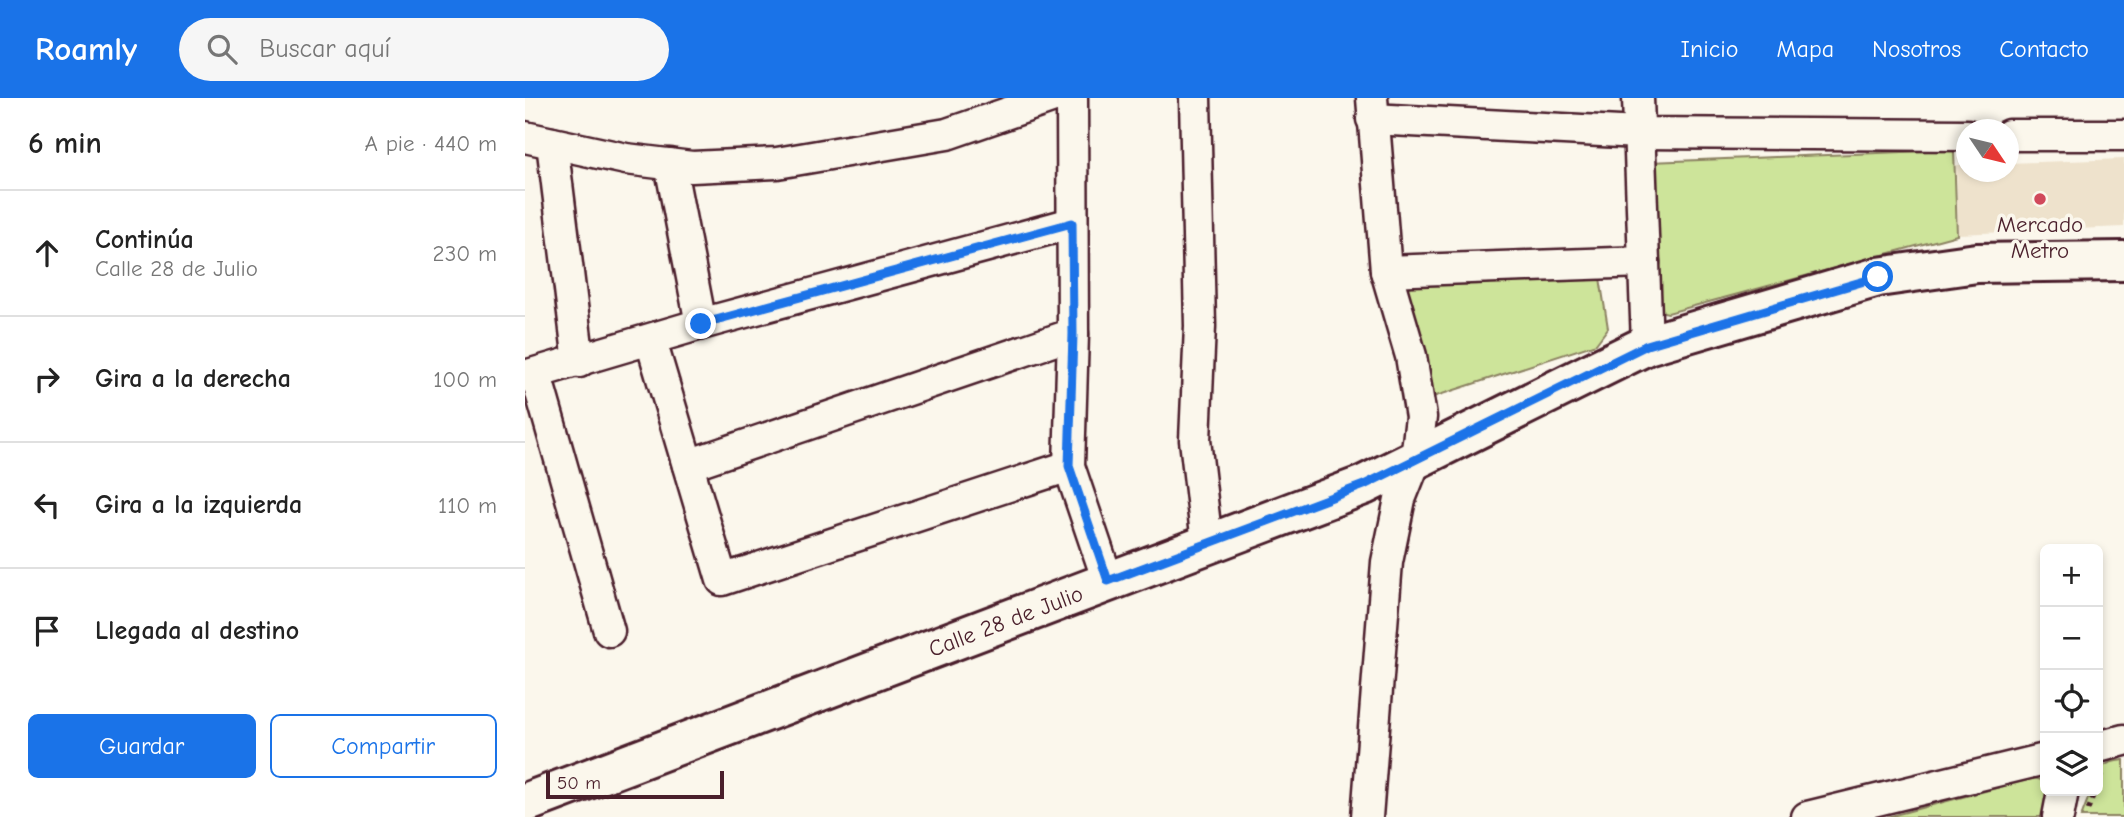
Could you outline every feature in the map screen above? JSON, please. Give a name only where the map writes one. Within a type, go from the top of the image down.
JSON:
[{"type":"street","points":[[579,362],[539,140],[627,159],[692,167],[777,163],[934,137],[1051,98]]},
{"type":"street","points":[[1072,98],[1073,334],[1069,466],[1108,581]]},
{"type":"street","points":[[1195,98],[1200,326],[1195,440],[1207,543]]},
{"type":"street","points":[[1638,98],[1647,345]]},
{"type":"street","points":[[1367,817],[1387,562],[1400,499],[1416,459],[1421,417],[1411,356],[1386,271],[1372,108],[1472,111],[1639,133],[1956,135]]},
{"type":"street","points":[[2019,135],[2124,135]]},
{"type":"street","points":[[670,164],[701,324]]},
{"type":"street","points":[[609,631],[531,376],[701,324],[1072,223]]},
{"type":"street","name":"Calle 28 de Julio","points":[[525,803],[1364,485],[1647,345],[1878,277],[1977,263],[2124,261]]},
{"type":"street","points":[[1386,271],[1644,262]]},
{"type":"street","points":[[688,465],[1073,334]]},
{"type":"street","points":[[651,341],[722,580],[1069,466]]},
{"type":"street","points":[[2103,746],[2124,740]]},
{"type":"street","points":[[1807,817],[2040,760]]},
{"type":"street","points":[[2058,817],[2062,796]]},
{"type":"path","points":[[2085,817],[2093,796]]},
{"type":"shaded area","name":"Mercado Metro","points":[[2124,159],[2124,227],[1958,234],[1956,182],[2019,182],[2019,163]]},
{"type":"green space","points":[[1954,150],[1957,235],[1668,313],[1659,311],[1650,162]]},
{"type":"green space","points":[[1600,278],[1608,328],[1596,344],[1430,398],[1405,284]]},
{"type":"green space","points":[[2124,760],[2124,817],[2081,817],[2089,796],[2103,796],[2103,767],[2110,762]]},
{"type":"green space","points":[[2034,778],[2040,780],[2040,796],[2047,796],[2045,817],[1887,817]]},
{"type":"place","name":"Mercado Metro","points":[[2040,199]]},
{"type":"route","points":[[701,324],[1072,223],[1073,334],[1069,466],[1108,581],[1364,485],[1647,345],[1878,277]]}]
